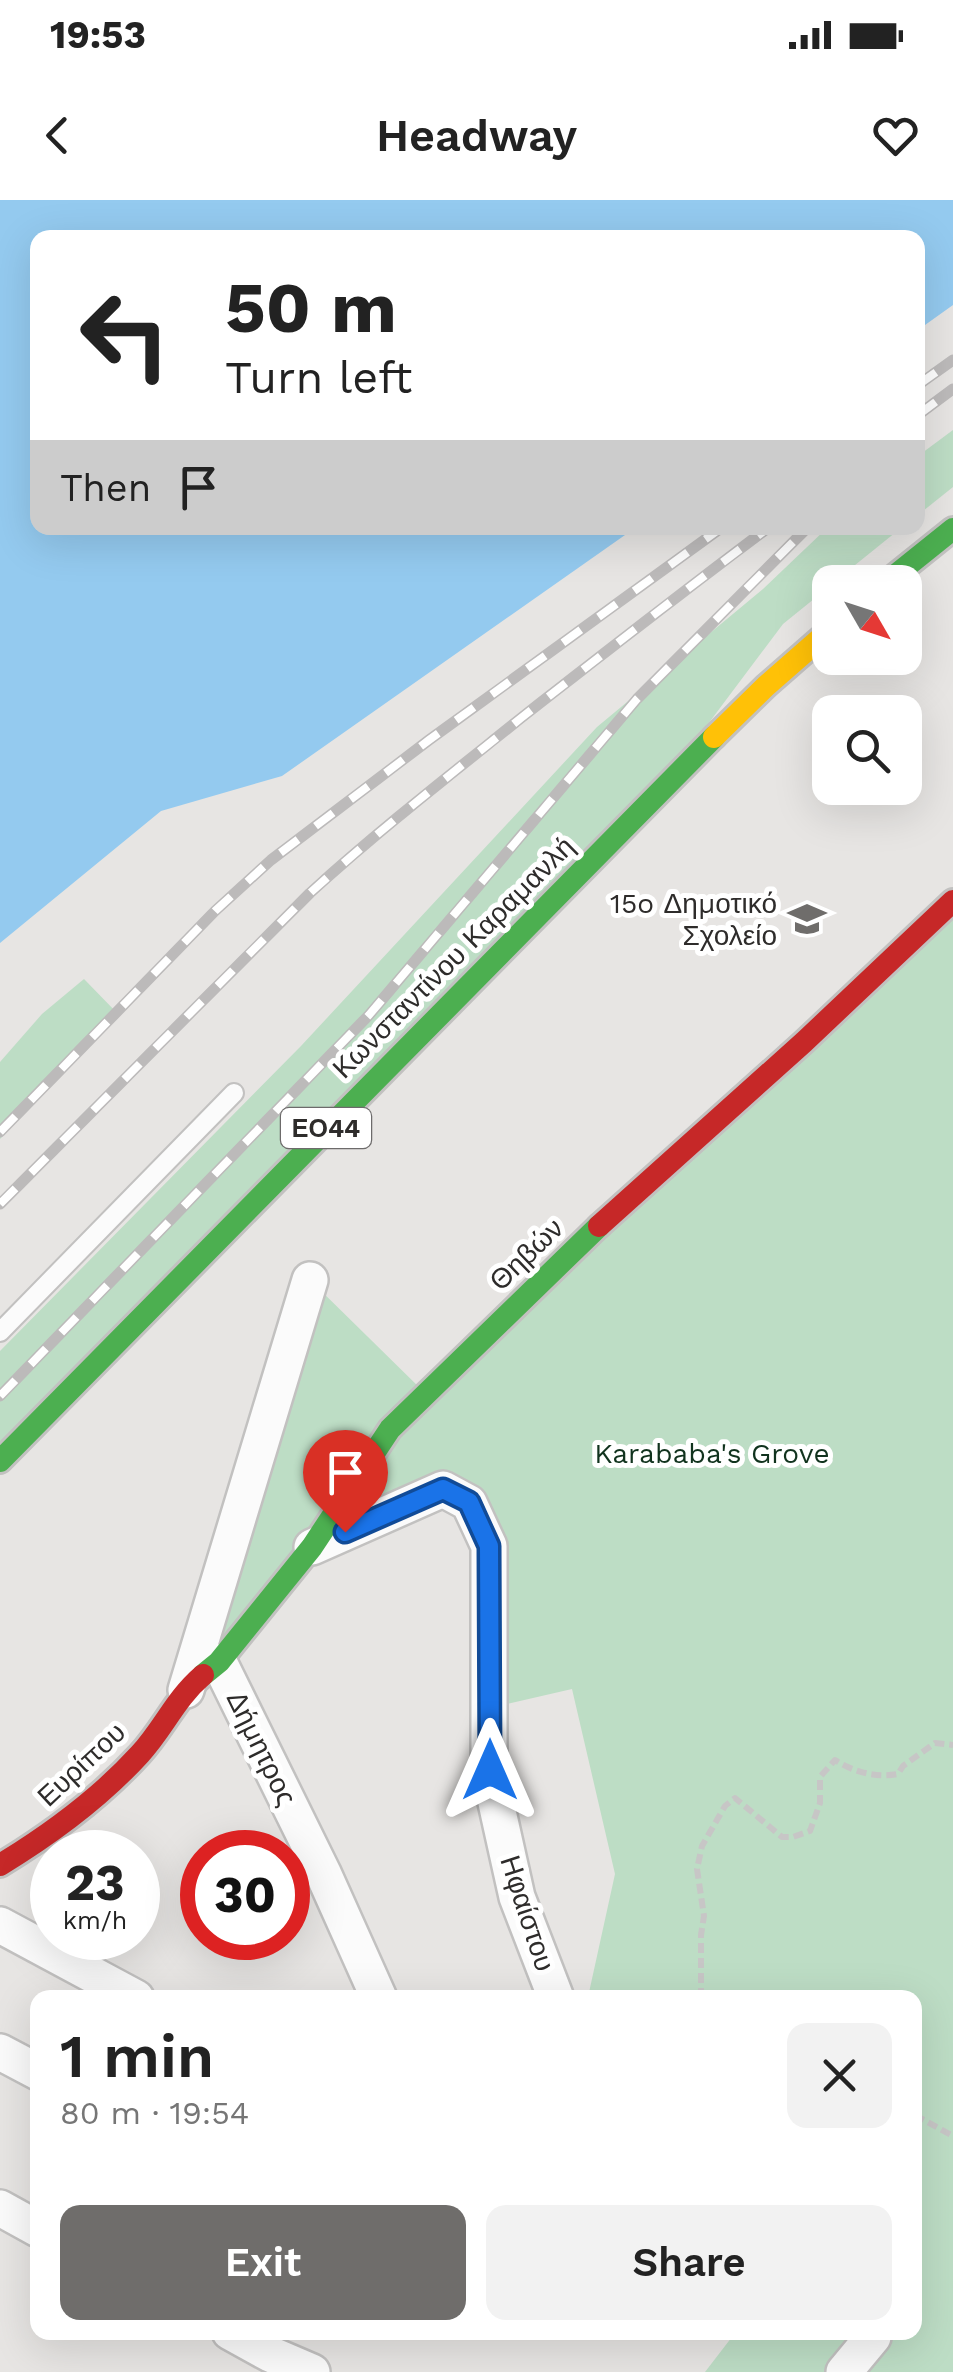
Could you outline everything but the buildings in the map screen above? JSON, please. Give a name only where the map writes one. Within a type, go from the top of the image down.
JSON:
[{"type":"street","points":[[907,565],[953,529]]},
{"type":"street","name":"Κωνσταντίνου Καραμανλή","points":[[0,1461],[640,810],[812,646]]},
{"type":"street","name":"Θηβών","points":[[186,1690],[220,1662],[312,1547],[390,1429],[579,1244],[953,902]]},
{"type":"street","points":[[186,1690],[310,1280]]},
{"type":"street","name":"Ηφαίστου","points":[[312,1547],[443,1489],[469,1502],[489,1546],[490,1770],[517,1897],[553,1990]]},
{"type":"street","name":"Δήμητρος","points":[[220,1662],[375,1990]]},
{"type":"street","name":"Ευρίπου","points":[[0,1865],[46,1836],[120,1775],[142,1752],[186,1690]]},
{"type":"street","points":[[0,1924],[121,1990]]},
{"type":"street","points":[[0,2052],[30,2068]]},
{"type":"street","points":[[0,2208],[30,2224]]},
{"type":"street","points":[[844,2372],[871,2340]]},
{"type":"street","points":[[276,2343],[312,2372]]},
{"type":"lane","points":[[0,1332],[234,1094]]},
{"type":"path","points":[[701,1990],[704,1916],[697,1869],[702,1846],[725,1806],[734,1798],[782,1837],[793,1838],[810,1831],[820,1803],[820,1777],[834,1760],[884,1776],[898,1774],[935,1743],[953,1745]]},
{"type":"path","points":[[922,2119],[953,2136]]},
{"type":"green space","points":[[953,430],[953,487],[925,509],[925,451]]},
{"type":"green space","points":[[820,535],[892,535],[855,565],[812,565],[812,601],[783,624],[654,796],[0,1461],[0,1351],[301,1046],[597,727],[763,589]]},
{"type":"green space","name":"Karababa's Grove","points":[[953,899],[953,2372],[705,2372],[730,2340],[922,2340],[922,1990],[590,1990],[615,1874],[572,1689],[489,1708],[489,1546],[443,1489],[312,1547],[186,1690],[310,1280],[425,1393]]},
{"type":"green space","points":[[84,979],[119,1015],[0,1139],[0,1062],[42,1014]]},
{"type":"water","points":[[0,200],[953,200],[953,305],[925,325],[925,230],[30,230],[30,535],[625,535],[282,776],[161,811],[0,943]]},
{"type":"railway","points":[[925,380],[953,360]]},
{"type":"railway","points":[[925,410],[953,389]]},
{"type":"railway","points":[[0,1132],[215,911],[271,860],[711,535]]},
{"type":"railway","points":[[0,1204],[336,870],[521,718],[759,535]]},
{"type":"railway","points":[[0,1396],[369,1015],[637,699],[800,535]]},
{"type":"traffic: fast","points":[[908,565],[953,529]]},
{"type":"traffic: fast","points":[[0,1461],[714,737]]},
{"type":"traffic: fast","points":[[203,1675],[219,1662],[312,1547],[390,1429],[599,1226]]},
{"type":"traffic: slow","points":[[714,737],[812,646]]},
{"type":"traffic: jam","points":[[599,1226],[804,1042],[953,901]]},
{"type":"traffic: jam","points":[[0,1865],[56,1828],[108,1786],[148,1744],[203,1675]]},
{"type":"place","name":"15o Δημοτικό Σχολείο","points":[[807,919]]},
{"type":"route","points":[[345,1532],[443,1489],[469,1502],[489,1546],[490,1770]]}]
